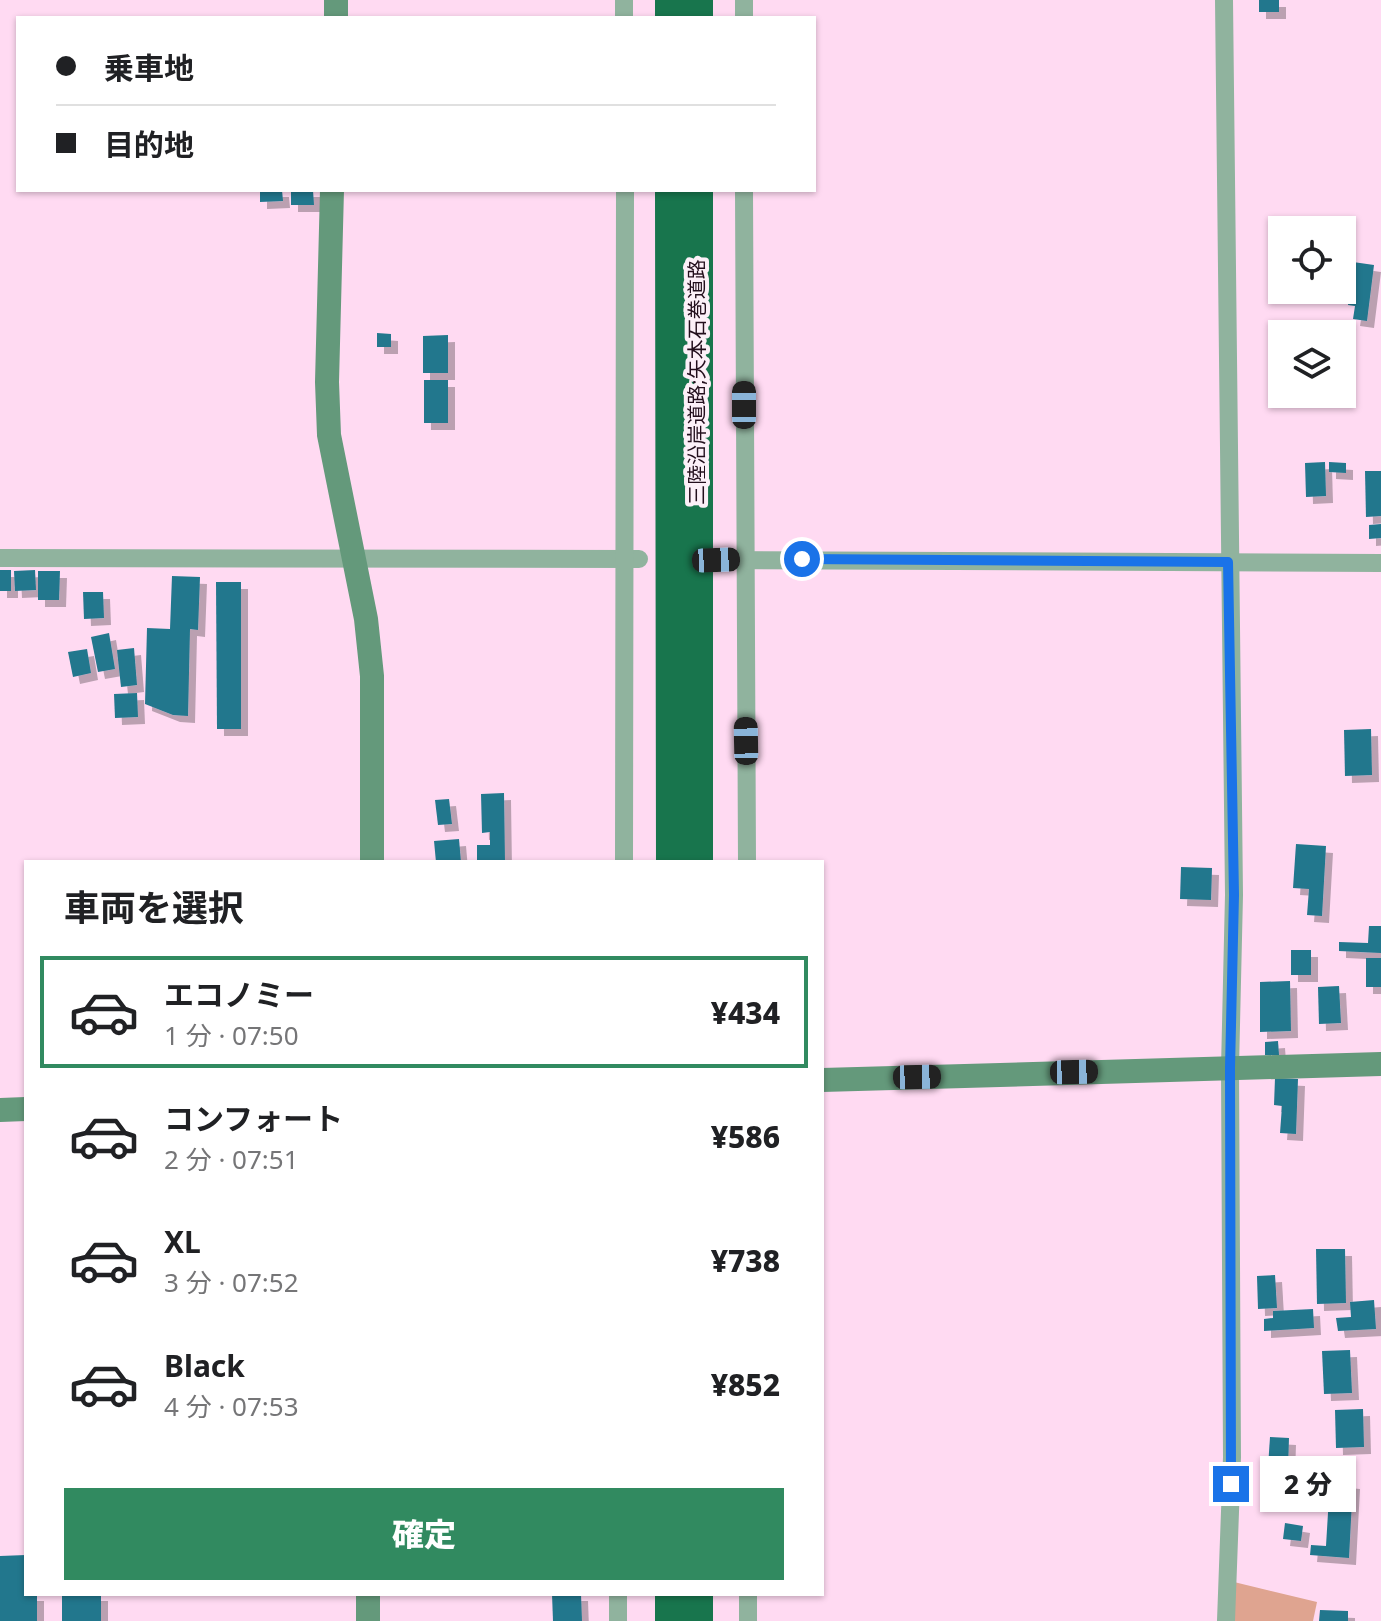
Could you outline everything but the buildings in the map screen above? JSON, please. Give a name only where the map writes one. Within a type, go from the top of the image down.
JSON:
[{"type":"highway","name":"三陸沿岸道路;矢本石巻道路","points":[[671,192],[672,860]]},
{"type":"highway","name":"三陸沿岸道路;矢本石巻道路","points":[[697,192],[697,860]]},
{"type":"highway","points":[[671,1596],[671,1621]]},
{"type":"highway","points":[[697,1596],[697,1621]]},
{"type":"street","points":[[1224,0],[1234,895],[1230,1068],[1232,1457],[1226,1621]]},
{"type":"street","points":[[332,192],[327,382],[329,435],[366,619],[372,676],[372,860]]},
{"type":"street","points":[[624,860],[632,559],[625,192]]},
{"type":"street","points":[[744,192],[747,860]]},
{"type":"street","points":[[0,558],[632,559]]},
{"type":"street","points":[[716,560],[1381,563]]},
{"type":"street","points":[[824,1080],[1381,1064]]},
{"type":"street","points":[[0,1110],[24,1109]]},
{"type":"street","points":[[368,1596],[368,1621]]},
{"type":"street","points":[[618,1596],[618,1621]]},
{"type":"street","points":[[748,1596],[748,1621]]},
{"type":"shaded area","points":[[1234,1582],[1317,1602],[1313,1621],[1233,1621]]},
{"type":"route","points":[[802,559],[1228,562],[1234,895],[1230,1068],[1231,1484]]}]
